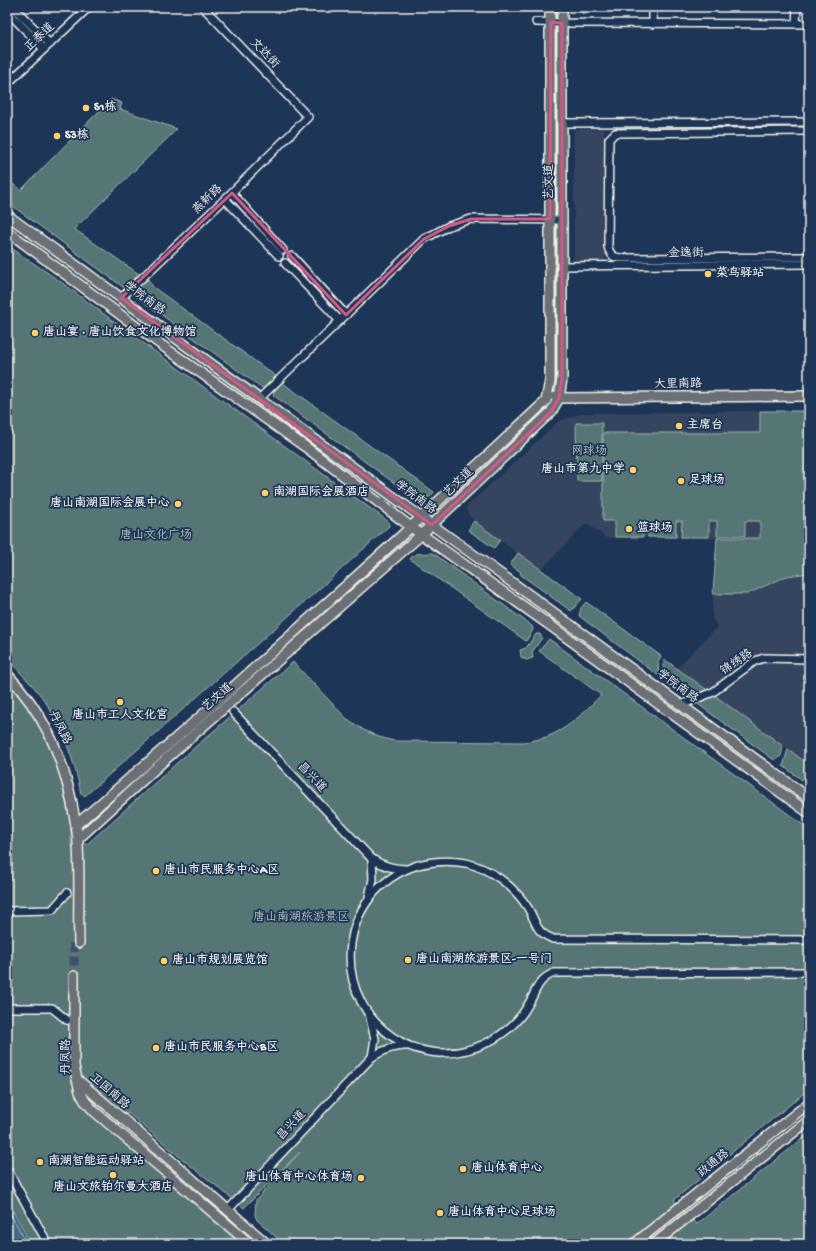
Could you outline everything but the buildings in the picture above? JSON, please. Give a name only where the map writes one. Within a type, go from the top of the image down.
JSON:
[{"type":"main road","name":"艺文道","points":[[76,825],[219,700],[421,518],[546,401],[550,381],[550,7]]},
{"type":"main road","name":"艺文道","points":[[78,839],[167,758],[230,710],[432,525],[551,412],[559,398],[562,379],[562,7]]},
{"type":"main road","name":"学院南路","points":[[7,215],[421,518],[809,798]]},
{"type":"main road","name":"学院南路","points":[[7,231],[160,344],[307,448],[411,527],[809,813]]},
{"type":"main road","name":"大里南路","points":[[548,394],[559,398],[809,396]]},
{"type":"main road","name":"丹凤路","points":[[7,674],[32,703],[52,737],[66,776],[76,825],[78,839],[76,943],[74,841],[76,825]]},
{"type":"main road","points":[[219,700],[230,710]]},
{"type":"main road","name":"丹凤路","points":[[76,976],[79,1081]]},
{"type":"main road","name":"卫国南路","points":[[79,1081],[267,1244]]},
{"type":"main road","name":"卫国南路","points":[[79,1081],[80,1092],[85,1101],[94,1110],[250,1244]]},
{"type":"main road","name":"政通路","points":[[634,1244],[809,1103]]},
{"type":"main road","name":"政通路","points":[[654,1244],[809,1120]]},
{"type":"main road","points":[[694,1196],[703,1205]]},
{"type":"main road","points":[[220,1218],[228,1210]]},
{"type":"street","points":[[13,7],[47,47]]},
{"type":"street","name":"正泰道","points":[[7,84],[89,7]]},
{"type":"street","name":"文达街","points":[[203,7],[308,117]]},
{"type":"street","points":[[653,7],[653,24]]},
{"type":"street","points":[[796,24],[797,7]]},
{"type":"street","points":[[7,11],[47,47]]},
{"type":"street","points":[[536,22],[809,24]]},
{"type":"street","name":"燕新路","points":[[121,298],[232,193],[308,117]]},
{"type":"street","points":[[562,123],[809,122]]},
{"type":"street","points":[[809,131],[615,133],[609,139],[608,232],[608,247],[610,253],[615,258],[809,257]]},
{"type":"street","points":[[232,193],[281,253],[280,260],[285,262],[340,321]]},
{"type":"street","points":[[225,199],[281,253]]},
{"type":"street","points":[[259,399],[424,239],[449,226],[471,219],[562,220]]},
{"type":"street","points":[[281,253],[289,251],[346,315]]},
{"type":"street","points":[[285,262],[290,260],[292,256]]},
{"type":"street","name":"金逸街","points":[[562,266],[809,264]]},
{"type":"street","name":"锦绣路","points":[[681,705],[713,692],[755,661],[764,658],[809,659]]},
{"type":"street","name":"昌兴道","points":[[230,710],[372,859]]},
{"type":"street","points":[[372,859],[396,869],[446,861],[466,863],[485,869],[502,879],[516,893],[528,909],[536,927],[542,933],[548,937],[561,940],[809,940]]},
{"type":"street","points":[[368,901],[374,879],[372,859]]},
{"type":"street","points":[[408,868],[392,877],[379,888],[368,901],[357,919],[351,938],[350,959],[352,980],[359,999],[370,1017],[394,1038],[408,1046]]},
{"type":"street","points":[[7,911],[52,910],[67,893]]},
{"type":"street","points":[[372,1057],[398,1045],[427,1051],[447,1053],[467,1051],[485,1044],[502,1034],[517,1021],[528,1005],[536,987],[548,976],[562,972],[809,972]]},
{"type":"street","points":[[7,1008],[52,1008],[67,1020]]},
{"type":"street","points":[[370,1017],[375,1040],[372,1057]]},
{"type":"street","name":"昌兴道","points":[[228,1210],[372,1057]]},
{"type":"street","points":[[7,1169],[48,1244]]},
{"type":"highlighted area","points":[[551,22],[562,23],[562,379],[559,398],[551,412],[432,525],[121,298],[232,193],[346,315],[424,239],[449,226],[471,219],[550,219]]},
{"type":"shaded area","points":[[613,128],[604,129],[605,261],[574,261],[574,129]]},
{"type":"shaded area","name":"唐山市第九中学","points":[[760,411],[760,538],[606,538],[586,523],[541,570],[474,521],[468,514],[466,507],[559,421],[584,413]]},
{"type":"shaded area","points":[[809,573],[809,649],[806,653],[806,669],[809,672],[809,765],[677,668],[717,627],[712,618],[713,594],[747,594],[787,576]]},
{"type":"green space","points":[[577,7],[590,7],[590,13],[583,14]]},
{"type":"green space","points":[[111,99],[122,103],[120,109],[177,129],[74,229],[139,274],[123,287],[7,202],[7,180],[21,190]]},
{"type":"green space","name":"唐山文化广场","points":[[7,245],[61,282],[389,522],[389,526],[317,591],[86,795],[83,796],[81,794],[68,747],[52,713],[37,691],[7,659]]},
{"type":"green space","points":[[148,279],[153,287],[277,377],[267,386],[262,388],[134,295],[137,289]]},
{"type":"green space","points":[[283,382],[434,492],[430,497],[415,498],[273,395],[274,391]]},
{"type":"green space","points":[[760,411],[806,411],[809,414],[809,573],[787,576],[747,594],[713,594],[717,538],[760,538],[760,521],[745,521],[745,536],[717,536],[717,521],[709,521],[709,537],[681,537],[682,521],[676,521],[676,537],[648,537],[648,521],[643,521],[643,537],[615,537],[615,521],[603,521],[603,433],[760,433]]},
{"type":"green space","name":"网球场","points":[[576,423],[602,423],[602,481],[577,481]]},
{"type":"green space","points":[[474,521],[500,540],[494,548],[468,530]]},
{"type":"green space","points":[[433,553],[532,626],[533,630],[526,641],[410,559],[415,554]]},
{"type":"green space","points":[[518,553],[582,599],[571,611],[521,575],[520,571],[510,565]]},
{"type":"green space","points":[[586,602],[661,656],[658,662],[659,676],[579,616],[581,608]]},
{"type":"green space","points":[[536,634],[540,634],[542,638],[532,652],[533,658],[526,660],[521,657],[520,650],[526,648]]},
{"type":"green space","name":"唐山南湖旅游景区","points":[[549,639],[809,829],[809,1089],[674,1200],[697,1224],[807,1135],[809,1136],[809,1244],[284,1244],[257,1220],[255,1215],[256,1200],[300,1152],[244,1208],[181,1158],[128,1113],[111,1131],[240,1244],[7,1244],[7,681],[24,700],[47,738],[61,780],[71,826],[71,845],[87,844],[179,761],[293,662],[346,718],[364,730],[379,737],[394,741],[523,742],[536,740],[557,732],[575,720],[601,695],[539,651]]},
{"type":"green space","points":[[664,659],[710,692],[692,699],[666,681],[663,665]]},
{"type":"green space","points":[[714,695],[783,746],[781,756],[774,760],[695,702]]},
{"type":"green space","points":[[788,749],[809,765],[809,785],[783,766]]},
{"type":"water","points":[[7,1200],[29,1240],[28,1244],[7,1244]]},
{"type":"tunnel","points":[[74,943],[74,976]]},
{"type":"place","name":"S1栋","points":[[86,108]]},
{"type":"place","name":"S3栋","points":[[57,136]]},
{"type":"place","name":"菜鸟驿站","points":[[708,274]]},
{"type":"place","name":"唐山宴 · 唐山饮食文化博物馆","points":[[35,333]]},
{"type":"place","name":"主席台","points":[[679,426]]},
{"type":"place","name":"唐山市第九中学","points":[[633,470]]},
{"type":"place","name":"足球场","points":[[681,481]]},
{"type":"place","name":"南湖国际会展酒店","points":[[265,493]]},
{"type":"place","name":"唐山南湖国际会展中心","points":[[178,504]]},
{"type":"place","name":"篮球场","points":[[629,529]]},
{"type":"place","name":"唐山市工人文化宫","points":[[120,702]]},
{"type":"place","name":"唐山市民服务中心A区","points":[[156,871]]},
{"type":"place","name":"唐山南湖旅游景区-一号门","points":[[408,960]]},
{"type":"place","name":"唐山市规划展览馆","points":[[164,961]]},
{"type":"place","name":"唐山市民服务中心B区","points":[[156,1048]]},
{"type":"place","name":"南湖智能运动驿站","points":[[40,1162]]},
{"type":"place","name":"唐山体育中心","points":[[463,1169]]},
{"type":"place","name":"唐山文旅铂尔曼大酒店","points":[[113,1175]]},
{"type":"place","name":"唐山体育中心体育场","points":[[361,1178]]},
{"type":"place","name":"唐山体育中心足球场","points":[[440,1213]]}]
